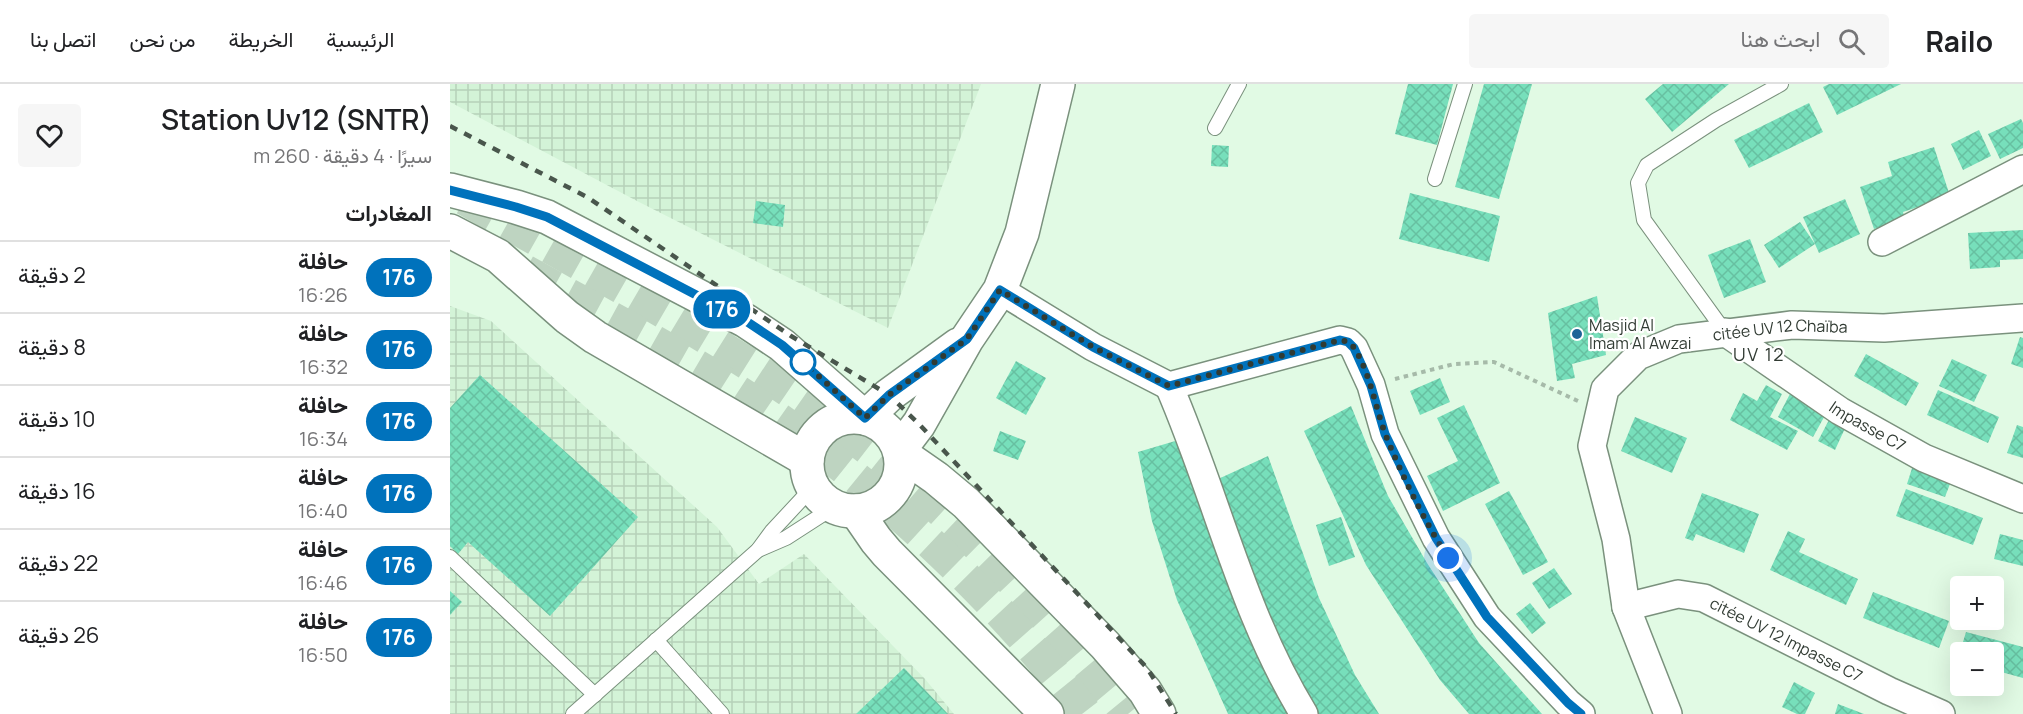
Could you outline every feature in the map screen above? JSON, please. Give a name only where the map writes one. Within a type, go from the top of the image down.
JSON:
[{"type":"main road","points":[[827,491],[875,507],[895,488],[899,475],[900,451],[919,424],[967,339],[1000,290],[1022,233],[1060,91]]},
{"type":"main road","points":[[451,191],[547,217],[746,321],[782,345],[865,418],[880,425],[891,436],[900,451],[966,503],[1105,645],[1144,691],[1160,714]]},
{"type":"main road","points":[[450,231],[498,256],[579,326],[827,491],[1047,714]]},
{"type":"main road","points":[[827,491],[810,447],[816,435],[826,426],[838,420],[851,417],[865,418],[889,395],[967,339]]},
{"type":"street","points":[[1882,242],[2023,169]]},
{"type":"street","points":[[1000,290],[1093,347],[1169,386],[1189,432],[1262,632],[1304,714]]},
{"type":"street","name":"citée UV 12 Chaïba","points":[[1668,714],[1626,607],[1616,538],[1592,446],[1605,389],[1638,356],[1679,339],[1792,325],[1884,328],[2023,318]]},
{"type":"street","name":"Impasse C7","points":[[1725,332],[1840,411],[1924,458],[2023,499]]},
{"type":"street","points":[[1169,386],[1340,340],[1348,342],[1354,348],[1371,386],[1385,434],[1436,538],[1487,617],[1581,714]]},
{"type":"street","name":"citée UV 12 Impasse C7","points":[[1626,607],[1678,594],[1704,598],[1889,691],[1941,714]]},
{"type":"lane","points":[[1215,128],[1239,84]]},
{"type":"lane","points":[[1435,179],[1466,84]]},
{"type":"lane","points":[[1725,332],[1644,220],[1638,183],[1647,165],[1716,120],[1781,84]]},
{"type":"lane","points":[[573,714],[758,549],[772,531],[827,491]]},
{"type":"lane","points":[[758,549],[786,538],[827,491]]},
{"type":"lane","points":[[450,557],[595,695]]},
{"type":"lane","points":[[656,640],[722,714]]},
{"type":"path","points":[[1371,386],[1454,364],[1494,362],[1535,383],[1600,411]]},
{"type":"shaded area","points":[[450,84],[981,84],[888,328],[637,201],[450,102]]},
{"type":"shaded area","points":[[450,306],[491,321],[717,527],[759,584],[804,554],[925,679],[954,714],[450,714]]},
{"type":"building","points":[[1408,84],[1453,84],[1437,145],[1395,134]]},
{"type":"building","points":[[1484,84],[1532,84],[1499,199],[1455,187]]},
{"type":"building","points":[[1663,84],[1729,84],[1672,132],[1645,99]]},
{"type":"building","points":[[1829,84],[1901,84],[1837,115],[1823,87]]},
{"type":"building","points":[[1809,103],[1823,132],[1749,168],[1734,140]]},
{"type":"building","points":[[2021,119],[2023,148],[2000,159],[1988,134]]},
{"type":"building","points":[[1979,130],[1991,156],[1963,170],[1951,144]]},
{"type":"building","points":[[1212,145],[1229,146],[1228,167],[1211,166]]},
{"type":"building","points":[[1934,147],[1950,196],[1903,212],[1905,219],[1874,229],[1860,187],[1892,176],[1888,162]]},
{"type":"building","points":[[1410,193],[1500,216],[1489,262],[1399,239]]},
{"type":"building","points":[[1845,199],[1860,234],[1819,253],[1803,217]]},
{"type":"building","points":[[756,201],[785,205],[783,227],[753,223]]},
{"type":"building","points":[[1800,222],[1815,244],[1779,268],[1764,245]]},
{"type":"building","points":[[2023,230],[2023,259],[2000,260],[2000,267],[1970,269],[1968,233]]},
{"type":"building","points":[[1750,239],[1766,282],[1724,298],[1708,255]]},
{"type":"building","name":"Masjid Al Imam Al Awzai","points":[[1597,296],[1606,355],[1572,364],[1575,378],[1557,381],[1548,313]]},
{"type":"building","points":[[2020,337],[2023,338],[2023,368],[2011,364]]},
{"type":"building","points":[[1866,354],[1919,383],[1906,406],[1854,376]]},
{"type":"building","points":[[1952,359],[1987,375],[1974,402],[1939,386]]},
{"type":"building","points":[[1016,361],[1046,378],[1026,415],[996,398]]},
{"type":"building","points":[[480,375],[638,517],[550,616],[468,542],[458,554],[450,546],[450,408]]},
{"type":"building","points":[[1440,378],[1450,402],[1420,415],[1410,391]]},
{"type":"building","points":[[1766,385],[1782,394],[1770,417],[1798,431],[1787,450],[1730,420],[1743,393],[1757,401]]},
{"type":"building","points":[[1792,390],[1828,410],[1813,437],[1778,417]]},
{"type":"building","points":[[1938,390],[1999,417],[1988,443],[1927,415]]},
{"type":"building","points":[[1464,405],[1500,483],[1443,511],[1427,476],[1458,461],[1437,418]]},
{"type":"building","points":[[1351,406],[1388,496],[1427,563],[1479,643],[1542,714],[1469,714],[1440,680],[1366,565],[1304,431]]},
{"type":"building","points":[[1831,416],[1847,424],[1835,450],[1818,441]]},
{"type":"building","points":[[1635,417],[1687,438],[1672,473],[1621,451]]},
{"type":"building","points":[[2017,425],[2023,427],[2023,458],[2007,453]]},
{"type":"building","points":[[1000,431],[1026,441],[1018,460],[993,451]]},
{"type":"building","points":[[1182,439],[1198,501],[1234,600],[1268,673],[1291,714],[1228,714],[1177,600],[1152,521],[1138,452]]},
{"type":"building","points":[[1268,456],[1319,598],[1355,675],[1379,714],[1316,714],[1264,603],[1216,480]]},
{"type":"building","points":[[1914,462],[1953,476],[1945,497],[1907,484]]},
{"type":"building","points":[[1906,489],[1983,518],[1973,545],[1896,516]]},
{"type":"building","points":[[1509,491],[1548,562],[1523,575],[1485,504]]},
{"type":"building","points":[[1702,493],[1759,514],[1744,553],[1696,534],[1693,541],[1685,538]]},
{"type":"building","points":[[1341,517],[1355,557],[1329,566],[1316,525]]},
{"type":"building","points":[[1788,531],[1805,539],[1799,552],[1858,579],[1846,605],[1770,570]]},
{"type":"building","points":[[2000,534],[2023,540],[2023,566],[1994,559]]},
{"type":"building","points":[[1554,568],[1572,594],[1549,609],[1532,583]]},
{"type":"building","points":[[450,591],[462,602],[450,615]]},
{"type":"building","points":[[1873,592],[1949,621],[1939,648],[1863,618]]},
{"type":"building","points":[[1530,603],[1546,623],[1532,634],[1516,614]]},
{"type":"building","points":[[1966,632],[2004,642],[1963,642]]},
{"type":"building","points":[[2004,642],[2023,647],[2023,678],[2004,673]]},
{"type":"building","points":[[904,668],[948,714],[856,714]]},
{"type":"building","points":[[1794,682],[1815,693],[1805,714],[1797,714],[1782,707]]},
{"type":"building","points":[[1838,704],[1864,714],[1835,714]]},
{"type":"tunnel","points":[[465,199],[664,312],[761,372],[893,468],[930,500],[1000,568],[1065,639],[1128,714]]},
{"type":"tunnel","points":[[525,271],[671,351],[747,397],[854,476],[906,520],[1002,614],[1086,714]]},
{"type":"railway","points":[[450,126],[587,197],[791,336],[889,395],[919,424],[1147,668],[1176,714]]},
{"type":"bus line","name":"176","points":[[450,190],[547,217],[746,321],[782,345],[865,418],[889,395],[967,339],[1000,290],[1093,347],[1169,386],[1340,340],[1348,342],[1354,348],[1371,386],[1385,434],[1436,538],[1487,617],[1581,714]]},
{"type":"place","name":"Masjid Al Imam Al Awzai","points":[[1577,334]]},
{"type":"district","name":"UV 12","points":[[1759,355]]},
{"type":"route","points":[[803,362],[865,418],[889,395],[967,339],[1000,290],[1093,347],[1169,386],[1340,340],[1348,342],[1354,348],[1371,386],[1385,434],[1410,488],[1448,558]]}]
